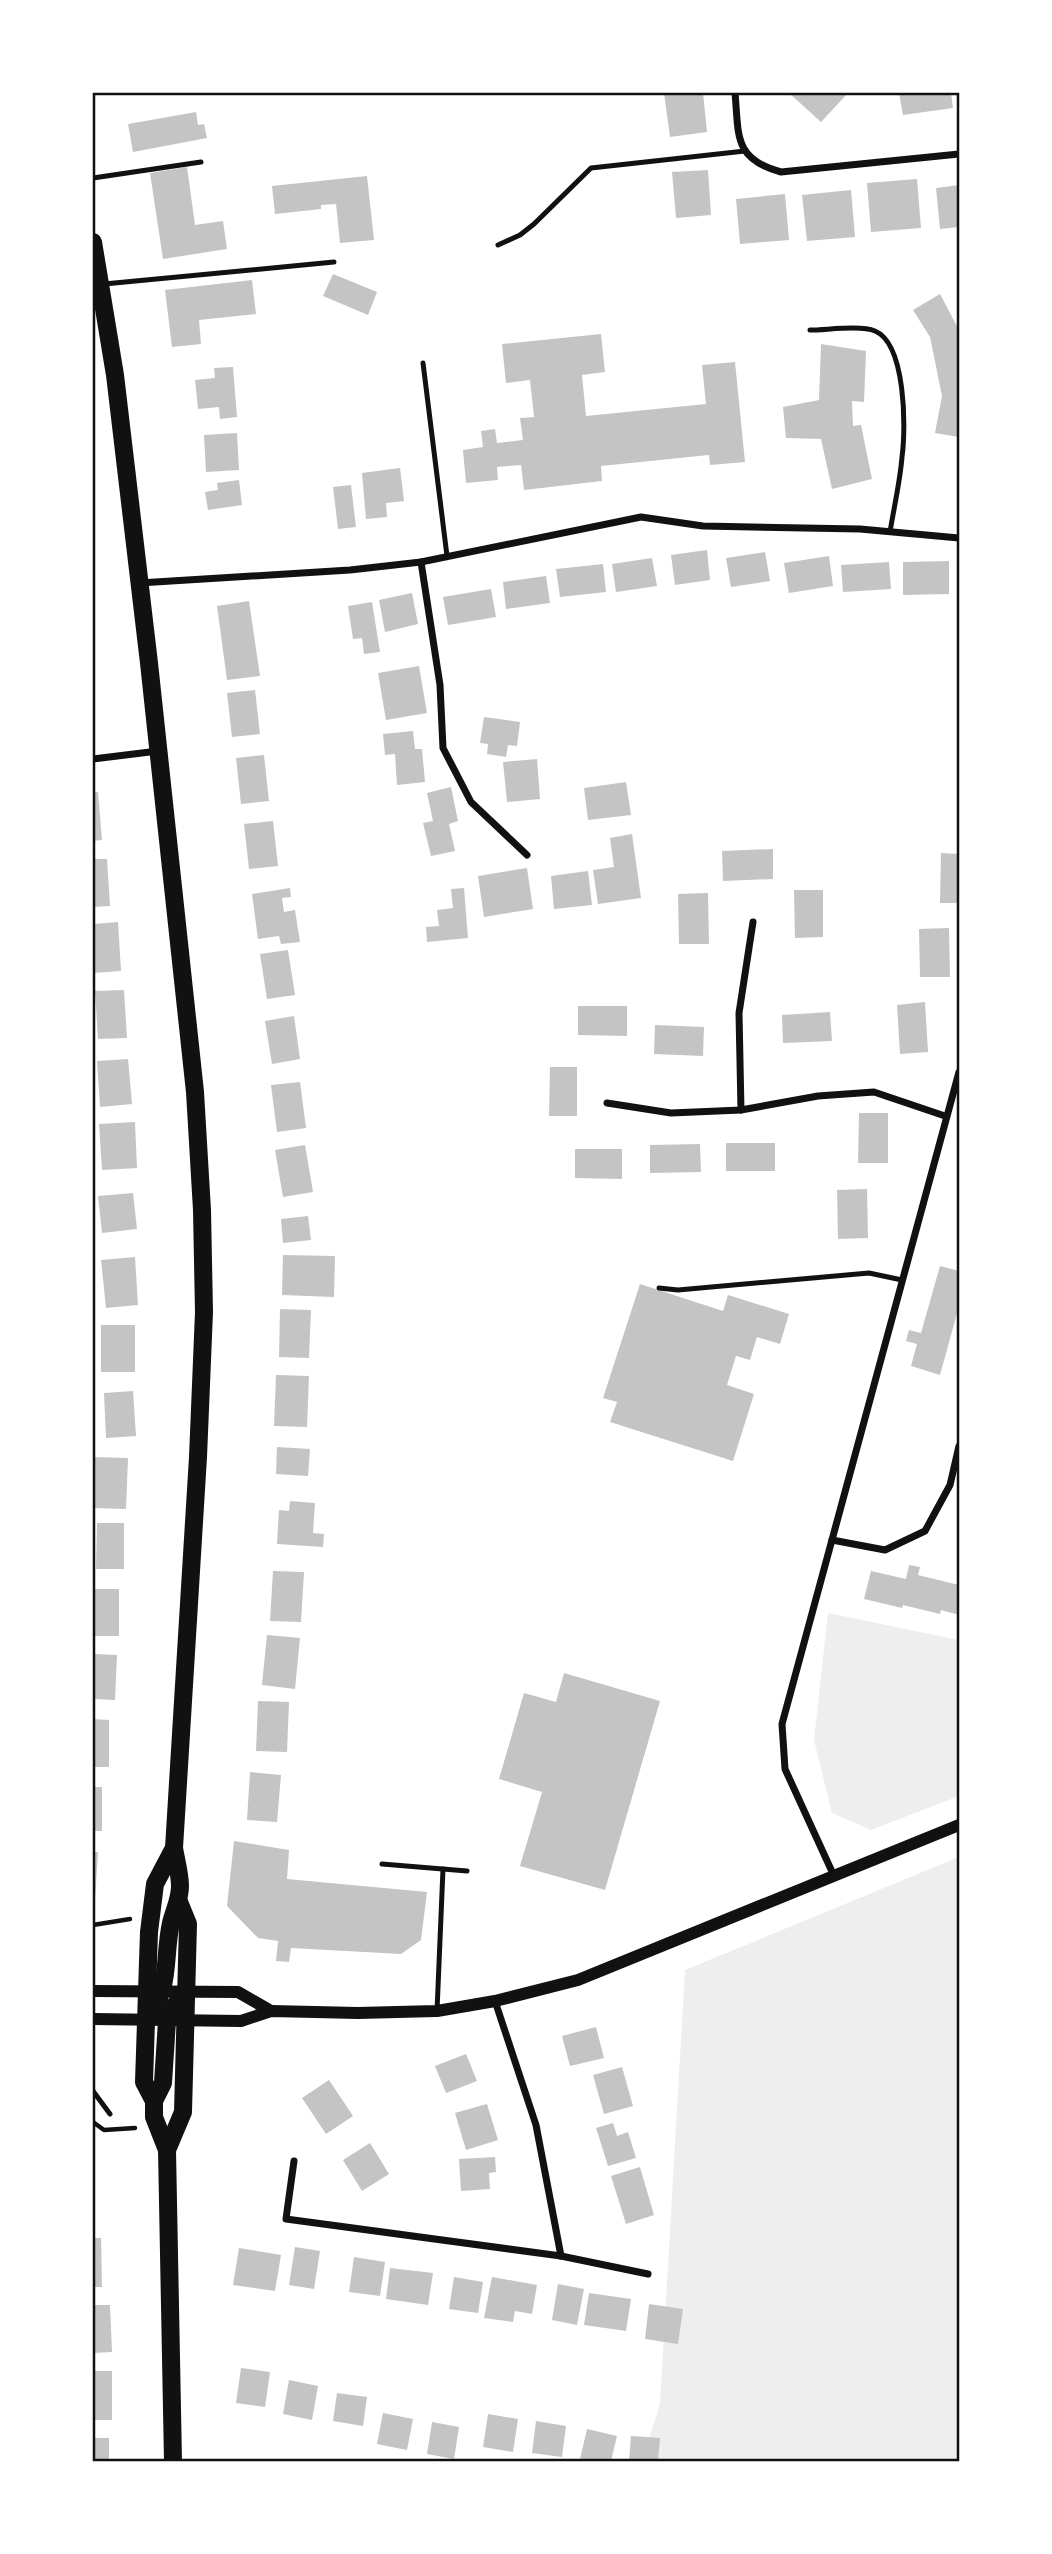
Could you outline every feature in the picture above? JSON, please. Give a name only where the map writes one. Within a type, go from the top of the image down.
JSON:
[{"type":"main road","points":[[93,242],[115,375],[158,751],[195,1092],[203,1236],[204,1312],[198,1457],[174,1848],[180,1884],[179,1902],[145,2021],[144,2082],[154,2101]]},
{"type":"main road","points":[[154,1991],[149,1932],[155,1884],[174,1848]]},
{"type":"main road","points":[[173,2461],[167,2150],[154,2117],[154,2101],[163,2083],[176,2021],[186,1992],[188,1924],[179,1902]]},
{"type":"main road","points":[[167,2150],[183,2112],[176,2021]]},
{"type":"street","points":[[734,93],[739,138],[745,150],[760,166],[780,172],[959,154]]},
{"type":"street","points":[[138,583],[350,570],[421,562],[641,517],[704,526],[890,532],[959,538]]},
{"type":"street","points":[[421,562],[440,685],[443,748],[471,802],[527,855]]},
{"type":"street","points":[[93,759],[158,751]]},
{"type":"street","points":[[741,1110],[739,1013],[753,922]]},
{"type":"street","points":[[835,1877],[785,1769],[782,1724],[959,1072]]},
{"type":"street","points":[[607,1103],[671,1113],[741,1110],[818,1097],[874,1092],[946,1116]]},
{"type":"street","points":[[832,1540],[885,1550],[925,1531],[950,1485],[959,1446]]},
{"type":"street","points":[[93,2019],[240,2021],[271,2011],[437,2011],[495,2001],[578,1980],[959,1825]]},
{"type":"street","points":[[93,1991],[238,1992],[271,2011]]},
{"type":"street","points":[[495,2001],[536,2125],[561,2256]]},
{"type":"street","points":[[294,2161],[286,2219],[561,2256],[648,2274]]},
{"type":"lane","points":[[498,246],[534,224],[592,168],[745,150]]},
{"type":"lane","points":[[93,177],[201,162]]},
{"type":"lane","points":[[101,285],[334,262]]},
{"type":"lane","points":[[810,330],[873,330],[891,346],[904,413],[902,457],[890,532]]},
{"type":"lane","points":[[423,363],[447,556]]},
{"type":"lane","points":[[659,1288],[678,1290],[869,1273],[902,1280]]},
{"type":"lane","points":[[382,1864],[467,1871]]},
{"type":"lane","points":[[437,2011],[443,1869]]},
{"type":"lane","points":[[93,2091],[110,2114]]},
{"type":"path","points":[[93,1925],[131,1919]]},
{"type":"shaded area","points":[[828,1613],[959,1640],[959,1796],[871,1830],[832,1813],[814,1740]]},
{"type":"shaded area","points":[[959,1857],[959,2461],[642,2461],[660,2404],[685,1970]]},
{"type":"building","points":[[664,93],[703,93],[707,132],[670,137]]},
{"type":"building","points":[[789,93],[848,93],[821,122]]},
{"type":"building","points":[[899,93],[951,93],[953,108],[903,115]]},
{"type":"building","points":[[196,112],[198,125],[204,124],[207,138],[133,152],[128,124]]},
{"type":"building","points":[[187,167],[195,225],[223,221],[227,249],[163,259],[150,173]]},
{"type":"building","points":[[708,170],[711,215],[676,218],[672,172]]},
{"type":"building","points":[[367,176],[374,240],[340,243],[336,204],[321,205],[321,209],[275,214],[272,186]]},
{"type":"building","points":[[917,179],[921,228],[871,232],[867,183]]},
{"type":"building","points":[[959,185],[959,227],[940,229],[936,188]]},
{"type":"building","points":[[851,190],[855,237],[807,241],[802,195]]},
{"type":"building","points":[[785,194],[789,240],[740,244],[736,199]]},
{"type":"building","points":[[333,274],[377,292],[368,315],[323,296]]},
{"type":"building","points":[[252,280],[256,314],[199,320],[201,344],[172,347],[165,290]]},
{"type":"building","points":[[940,294],[959,330],[959,437],[935,433],[942,396],[930,337],[913,310]]},
{"type":"building","points":[[601,334],[605,372],[582,375],[586,416],[706,404],[702,365],[735,362],[745,462],[710,465],[709,455],[601,466],[602,481],[524,490],[521,465],[497,467],[498,480],[466,483],[463,450],[483,447],[481,431],[495,429],[497,443],[523,440],[520,418],[534,417],[530,380],[506,383],[502,344]]},
{"type":"building","points":[[821,344],[866,351],[864,402],[852,401],[853,426],[861,425],[872,479],[832,489],[821,439],[786,438],[783,407],[819,400]]},
{"type":"building","points":[[233,367],[237,417],[220,419],[219,407],[198,409],[195,380],[215,378],[214,368]]},
{"type":"building","points":[[237,433],[239,470],[206,472],[204,435]]},
{"type":"building","points":[[400,468],[404,501],[386,503],[387,517],[366,519],[362,473]]},
{"type":"building","points":[[239,480],[242,505],[208,510],[205,492],[218,490],[217,483]]},
{"type":"building","points":[[351,485],[356,527],[338,529],[333,487]]},
{"type":"building","points":[[707,550],[710,580],[675,585],[671,555]]},
{"type":"building","points":[[765,552],[770,581],[731,587],[726,558]]},
{"type":"building","points":[[829,556],[833,586],[789,593],[784,563]]},
{"type":"building","points":[[652,558],[657,586],[616,592],[612,564]]},
{"type":"building","points":[[949,561],[949,594],[903,595],[903,562]]},
{"type":"building","points":[[889,562],[891,589],[843,592],[841,565]]},
{"type":"building","points":[[603,564],[606,592],[560,597],[556,569]]},
{"type":"building","points":[[546,576],[550,603],[506,609],[503,582]]},
{"type":"building","points":[[491,589],[496,617],[448,625],[443,597]]},
{"type":"building","points":[[412,593],[418,624],[385,632],[379,600]]},
{"type":"building","points":[[249,601],[260,676],[227,680],[217,606]]},
{"type":"building","points":[[372,602],[380,652],[364,654],[362,638],[353,639],[348,606]]},
{"type":"building","points":[[419,666],[427,713],[386,720],[378,673]]},
{"type":"building","points":[[255,690],[260,734],[232,737],[227,693]]},
{"type":"building","points":[[484,717],[520,722],[517,746],[508,745],[506,757],[487,754],[488,744],[480,743]]},
{"type":"building","points":[[413,731],[415,749],[422,749],[425,782],[397,785],[395,754],[385,755],[383,734]]},
{"type":"building","points":[[264,755],[269,801],[241,804],[236,758]]},
{"type":"building","points":[[537,759],[540,799],[507,802],[503,762]]},
{"type":"building","points":[[626,782],[631,815],[588,820],[584,788]]},
{"type":"building","points":[[451,787],[458,821],[449,824],[455,851],[431,856],[423,823],[433,821],[427,793]]},
{"type":"building","points":[[93,792],[98,792],[102,840],[93,841]]},
{"type":"building","points":[[273,821],[278,866],[249,869],[244,824]]},
{"type":"building","points":[[632,834],[641,898],[598,904],[593,870],[614,867],[610,838]]},
{"type":"building","points":[[773,849],[773,879],[723,881],[722,851]]},
{"type":"building","points":[[941,853],[959,854],[959,903],[940,903]]},
{"type":"building","points":[[93,859],[107,859],[110,906],[93,907]]},
{"type":"building","points":[[527,868],[533,909],[484,917],[478,876]]},
{"type":"building","points":[[588,871],[592,905],[554,909],[551,876]]},
{"type":"building","points":[[290,888],[291,897],[282,898],[284,912],[295,910],[300,942],[281,944],[279,936],[258,939],[252,894]]},
{"type":"building","points":[[464,888],[468,938],[427,942],[426,927],[439,926],[437,910],[453,908],[451,889]]},
{"type":"building","points":[[794,890],[823,890],[823,937],[795,938]]},
{"type":"building","points":[[708,893],[709,944],[679,944],[678,894]]},
{"type":"building","points":[[118,922],[121,971],[93,973],[93,924]]},
{"type":"building","points":[[949,928],[950,977],[920,977],[919,929]]},
{"type":"building","points":[[288,950],[295,995],[267,999],[260,954]]},
{"type":"building","points":[[124,990],[127,1038],[98,1039],[95,991]]},
{"type":"building","points":[[925,1002],[928,1052],[900,1054],[897,1005]]},
{"type":"building","points":[[578,1006],[627,1006],[627,1036],[578,1035]]},
{"type":"building","points":[[830,1012],[832,1041],[783,1043],[782,1015]]},
{"type":"building","points":[[294,1016],[300,1059],[272,1064],[265,1021]]},
{"type":"building","points":[[655,1025],[704,1027],[703,1056],[654,1054]]},
{"type":"building","points":[[128,1059],[132,1104],[100,1107],[97,1061]]},
{"type":"building","points":[[550,1067],[577,1067],[577,1116],[549,1116]]},
{"type":"building","points":[[300,1082],[306,1128],[277,1132],[271,1085]]},
{"type":"building","points":[[859,1113],[888,1113],[888,1163],[858,1163]]},
{"type":"building","points":[[135,1122],[137,1168],[102,1170],[99,1124]]},
{"type":"building","points":[[726,1143],[775,1143],[775,1171],[726,1171]]},
{"type":"building","points":[[700,1144],[701,1172],[650,1173],[650,1145]]},
{"type":"building","points":[[305,1145],[313,1192],[283,1197],[275,1150]]},
{"type":"building","points":[[575,1149],[622,1149],[622,1179],[575,1178]]},
{"type":"building","points":[[867,1189],[868,1238],[838,1239],[837,1190]]},
{"type":"building","points":[[133,1193],[137,1229],[102,1233],[98,1196]]},
{"type":"building","points":[[308,1216],[311,1240],[283,1243],[281,1219]]},
{"type":"building","points":[[283,1255],[335,1256],[334,1297],[282,1295]]},
{"type":"building","points":[[135,1257],[138,1305],[106,1308],[101,1260]]},
{"type":"building","points":[[940,1266],[959,1271],[959,1306],[940,1375],[911,1366],[917,1344],[906,1341],[909,1330],[921,1333]]},
{"type":"building","points":[[640,1284],[723,1311],[728,1295],[789,1314],[780,1344],[757,1337],[750,1360],[736,1356],[727,1385],[754,1394],[733,1461],[610,1422],[617,1402],[603,1398]]},
{"type":"building","points":[[280,1309],[311,1310],[309,1358],[279,1357]]},
{"type":"building","points":[[101,1325],[135,1325],[135,1372],[101,1372]]},
{"type":"building","points":[[276,1375],[309,1376],[307,1427],[274,1426]]},
{"type":"building","points":[[133,1391],[136,1436],[106,1438],[104,1393]]},
{"type":"building","points":[[277,1447],[310,1449],[308,1476],[276,1474]]},
{"type":"building","points":[[93,1457],[128,1458],[126,1509],[93,1508]]},
{"type":"building","points":[[290,1501],[315,1503],[313,1533],[324,1534],[323,1547],[277,1544],[279,1510],[289,1511]]},
{"type":"building","points":[[97,1523],[124,1523],[124,1569],[96,1569]]},
{"type":"building","points":[[909,1565],[920,1567],[918,1575],[959,1585],[959,1615],[941,1610],[940,1614],[903,1605],[902,1608],[864,1599],[871,1571],[906,1579]]},
{"type":"building","points":[[273,1571],[304,1572],[301,1622],[270,1621]]},
{"type":"building","points":[[93,1589],[119,1589],[119,1636],[93,1636]]},
{"type":"building","points":[[267,1635],[300,1638],[295,1689],[262,1685]]},
{"type":"building","points":[[93,1654],[117,1655],[115,1700],[93,1699]]},
{"type":"building","points":[[564,1673],[660,1701],[605,1890],[520,1866],[542,1792],[499,1779],[524,1693],[556,1702]]},
{"type":"building","points":[[258,1701],[289,1702],[287,1752],[256,1751]]},
{"type":"building","points":[[93,1719],[109,1720],[109,1767],[93,1767]]},
{"type":"building","points":[[250,1772],[281,1775],[277,1822],[247,1820]]},
{"type":"building","points":[[93,1787],[102,1787],[102,1831],[93,1831]]},
{"type":"building","points":[[234,1841],[289,1850],[287,1879],[427,1892],[421,1940],[401,1954],[291,1948],[289,1962],[276,1961],[278,1941],[258,1938],[227,1906]]},
{"type":"building","points":[[93,1852],[98,1852],[95,1900],[93,1900]]},
{"type":"building","points":[[596,2027],[604,2058],[570,2066],[562,2036]]},
{"type":"building","points":[[466,2054],[477,2081],[446,2093],[435,2066]]},
{"type":"building","points":[[622,2067],[633,2106],[604,2114],[593,2075]]},
{"type":"building","points":[[329,2080],[353,2116],[326,2134],[302,2098]]},
{"type":"building","points":[[487,2104],[498,2140],[466,2150],[455,2113]]},
{"type":"building","points":[[613,2123],[617,2136],[628,2132],[636,2158],[608,2166],[596,2128]]},
{"type":"building","points":[[370,2143],[389,2174],[362,2191],[343,2160]]},
{"type":"building","points":[[495,2157],[496,2172],[489,2173],[490,2189],[461,2191],[459,2159]]},
{"type":"building","points":[[640,2167],[654,2215],[626,2224],[611,2176]]},
{"type":"building","points":[[93,2238],[101,2238],[102,2287],[93,2287]]},
{"type":"building","points":[[295,2247],[320,2251],[314,2289],[289,2285]]},
{"type":"building","points":[[239,2248],[281,2255],[275,2291],[233,2285]]},
{"type":"building","points":[[354,2257],[385,2262],[380,2296],[349,2292]]},
{"type":"building","points":[[390,2268],[433,2273],[428,2305],[386,2299]]},
{"type":"building","points":[[454,2277],[483,2282],[478,2313],[449,2309]]},
{"type":"building","points":[[492,2277],[537,2285],[532,2314],[515,2311],[513,2322],[484,2318]]},
{"type":"building","points":[[558,2284],[584,2289],[577,2325],[552,2320]]},
{"type":"building","points":[[589,2293],[631,2299],[626,2331],[584,2325]]},
{"type":"building","points":[[649,2304],[683,2309],[678,2344],[645,2339]]},
{"type":"building","points":[[93,2305],[110,2305],[112,2352],[93,2353]]},
{"type":"building","points":[[241,2368],[270,2372],[265,2407],[236,2403]]},
{"type":"building","points":[[93,2371],[112,2371],[112,2420],[93,2420]]},
{"type":"building","points":[[289,2380],[318,2386],[312,2420],[283,2414]]},
{"type":"building","points":[[337,2393],[367,2397],[363,2426],[333,2421]]},
{"type":"building","points":[[383,2413],[413,2419],[407,2450],[377,2444]]},
{"type":"building","points":[[488,2414],[518,2419],[513,2452],[483,2447]]},
{"type":"building","points":[[536,2421],[566,2426],[562,2457],[532,2453]]},
{"type":"building","points":[[432,2422],[459,2427],[454,2459],[427,2454]]},
{"type":"building","points":[[587,2429],[617,2436],[611,2461],[580,2459]]},
{"type":"building","points":[[631,2436],[660,2438],[658,2461],[629,2461]]},
{"type":"building","points":[[93,2438],[109,2438],[109,2461],[93,2461]]}]
